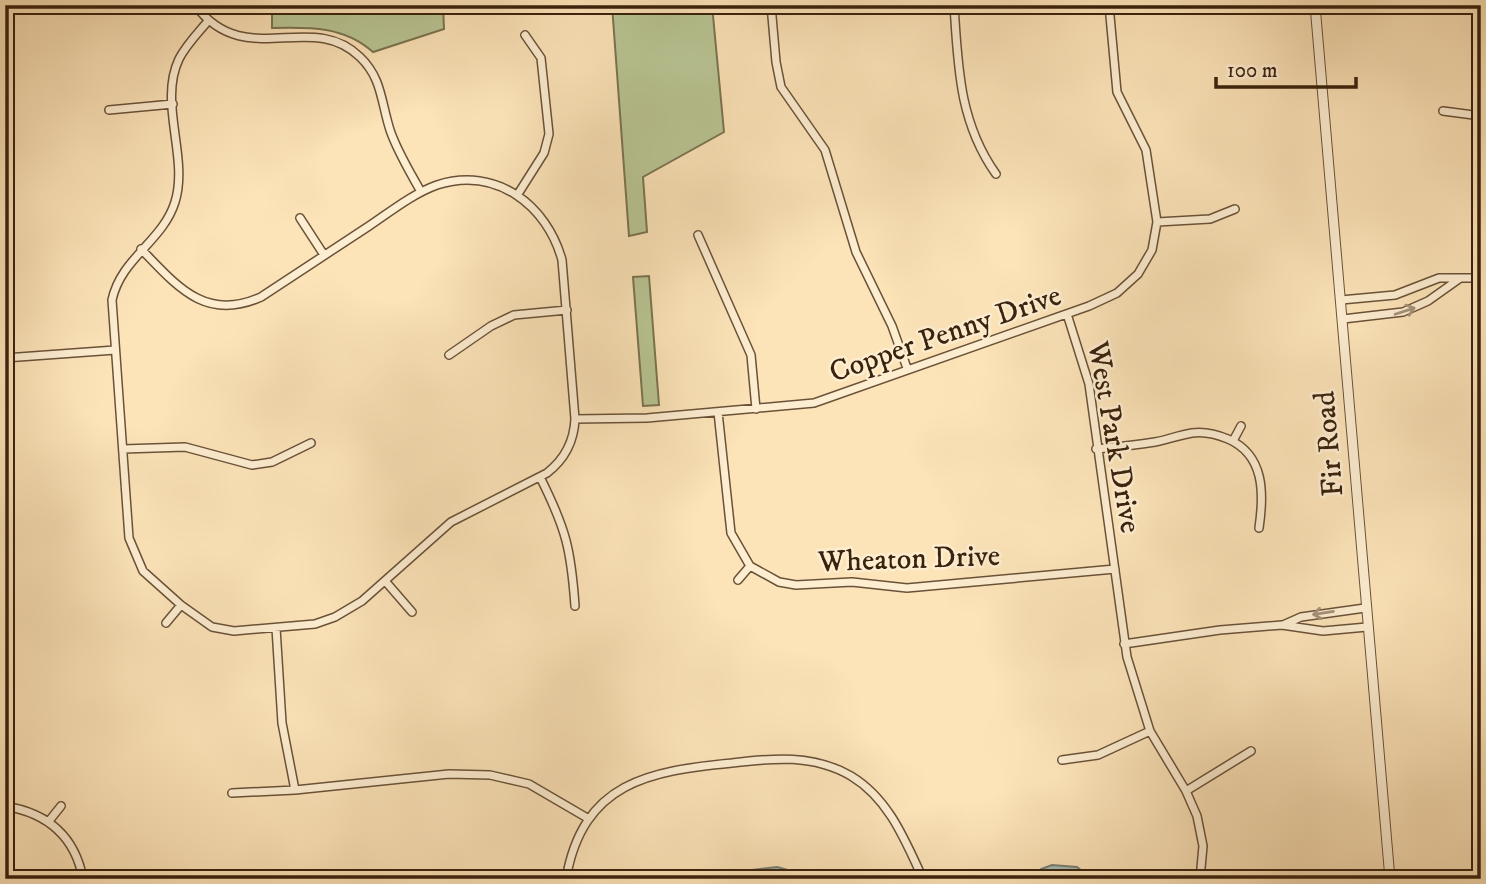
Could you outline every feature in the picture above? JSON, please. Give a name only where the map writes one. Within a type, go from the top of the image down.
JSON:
[{"type":"street","points":[[195,5],[208,21],[227,32],[253,39],[321,37],[341,43],[359,55],[379,82],[393,138],[421,192]]},
{"type":"street","points":[[784,5],[771,6],[781,86],[825,150],[856,252],[892,326],[907,369]]},
{"type":"street","points":[[954,5],[962,98],[974,138],[996,174]]},
{"type":"street","points":[[1109,5],[1116,92],[1144,145],[1157,222],[1210,219],[1235,209]]},
{"type":"street","name":"Fir Road","points":[[1315,5],[1390,879]]},
{"type":"street","points":[[141,249],[185,293],[219,305],[244,303],[261,297],[421,192],[466,180],[495,185],[518,194],[539,212],[557,241],[562,260],[575,419],[572,443],[564,455],[540,477],[451,522],[386,582],[335,617],[315,624],[222,629],[205,623],[144,571],[132,551],[111,313],[115,288],[124,268],[141,249],[164,224],[177,193],[173,79],[179,58],[208,21]]},
{"type":"street","points":[[518,194],[544,153],[549,134],[541,58],[526,35]]},
{"type":"street","points":[[109,110],[173,104]]},
{"type":"street","points":[[1443,111],[1481,116]]},
{"type":"street","points":[[300,218],[324,255]]},
{"type":"street","name":"Copper Penny Drive","points":[[575,419],[647,418],[814,403],[1110,297],[1138,274],[1152,250],[1157,222]]},
{"type":"street","points":[[698,234],[751,355],[756,409]]},
{"type":"street","points":[[1341,300],[1388,297],[1439,278],[1481,278]]},
{"type":"street","points":[[1343,319],[1403,312],[1428,301],[1460,279]]},
{"type":"street","points":[[449,355],[491,326],[514,315],[566,310]]},
{"type":"street","name":"West Park Drive","points":[[1068,314],[1089,384],[1124,644],[1132,680],[1150,731],[1186,791],[1201,831],[1200,879]]},
{"type":"street","points":[[5,358],[115,350]]},
{"type":"street","points":[[718,412],[727,517],[736,546],[750,566],[738,580]]},
{"type":"street","points":[[1233,441],[1241,426]]},
{"type":"street","points":[[1096,449],[1158,442],[1193,433],[1215,434],[1233,441],[1247,452],[1260,476],[1262,497],[1259,528]]},
{"type":"street","points":[[123,449],[186,447],[252,465],[272,462],[311,443]]},
{"type":"street","points":[[1481,476],[1481,508]]},
{"type":"street","points":[[540,477],[560,517],[569,544],[575,606]]},
{"type":"street","name":"Wheaton Drive","points":[[750,566],[765,576],[796,584],[852,582],[894,588],[1115,569]]},
{"type":"street","points":[[386,582],[412,612]]},
{"type":"street","points":[[166,623],[181,605]]},
{"type":"street","points":[[1282,625],[1301,617],[1366,608]]},
{"type":"street","points":[[1124,644],[1220,630],[1282,625],[1323,631],[1367,627]]},
{"type":"street","points":[[276,628],[282,723],[295,790]]},
{"type":"street","points":[[1062,760],[1098,755],[1150,731]]},
{"type":"street","points":[[1186,791],[1251,751]]},
{"type":"street","points":[[566,879],[570,859],[589,819],[623,788],[653,774],[786,758],[826,765],[864,785],[887,809],[923,879]]},
{"type":"street","points":[[232,793],[295,790],[449,774],[490,775],[529,784],[589,819]]},
{"type":"street","points":[[5,806],[37,813],[49,821],[70,841],[83,879]]},
{"type":"street","points":[[49,821],[61,806]]},
{"type":"green space","points":[[272,5],[443,5],[444,29],[373,52],[350,37],[326,30],[272,28]]},
{"type":"green space","points":[[612,5],[712,5],[724,132],[643,177],[647,232],[629,236]]},
{"type":"green space","points":[[649,276],[659,405],[643,406],[633,277]]},
{"type":"water","points":[[1052,865],[1077,867],[1092,879],[1033,879],[1041,869]]},
{"type":"water","points":[[777,867],[798,873],[803,879],[732,879],[744,871]]}]
